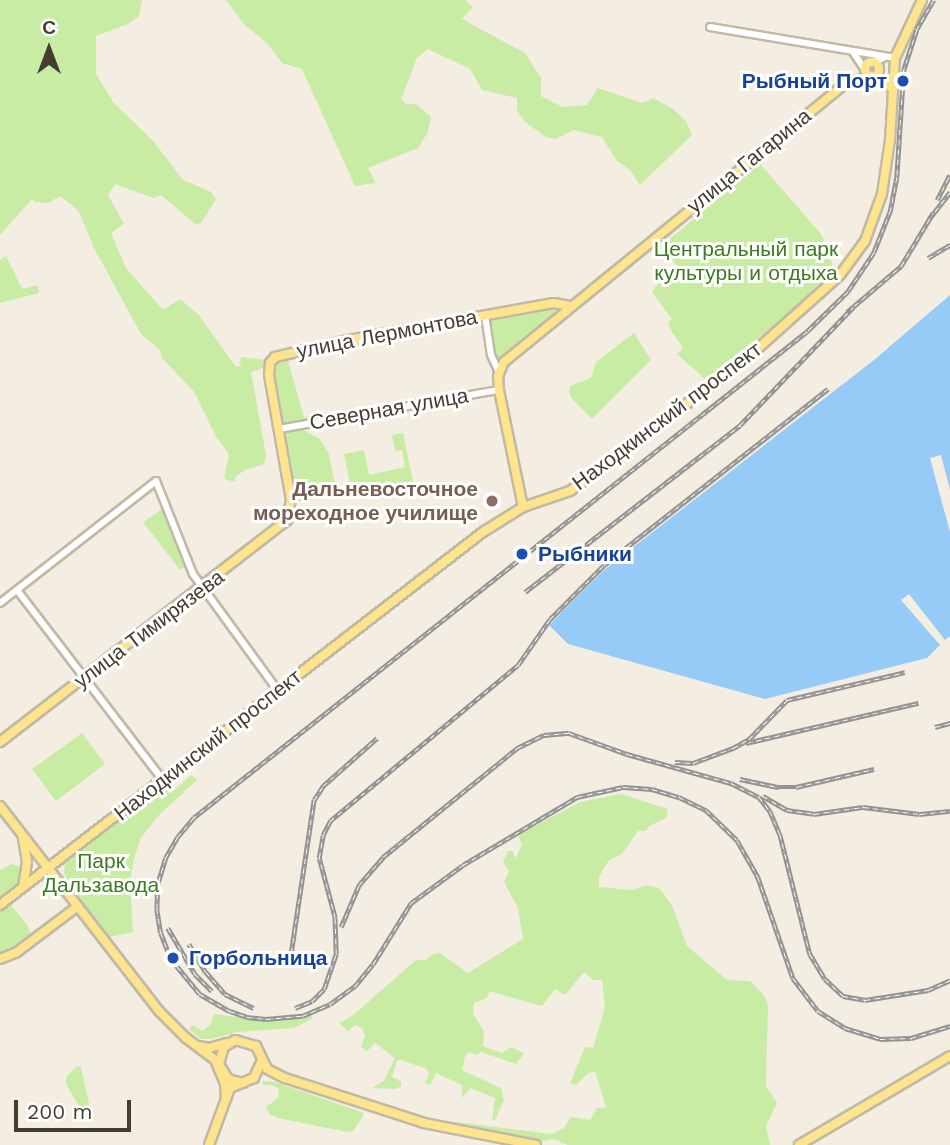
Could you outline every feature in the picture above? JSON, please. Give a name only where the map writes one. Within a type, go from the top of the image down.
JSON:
[{"type":"main road","name":"Находкинский проспект","points":[[0,905],[469,542],[523,507],[561,495],[586,480],[746,359],[840,275],[865,241],[882,194],[890,140],[894,63],[922,0]]},
{"type":"main road","name":"улица Гагарина","points":[[499,372],[509,357],[841,87],[870,69],[894,63]]},
{"type":"main road","points":[[870,69],[893,90]]},
{"type":"main road","name":"улица Лермонтова","points":[[291,509],[281,429],[269,375],[270,363],[275,357],[554,303],[571,306]]},
{"type":"main road","points":[[499,372],[499,390],[523,507]]},
{"type":"main road","name":"улица Тимирязева","points":[[0,743],[281,527],[291,509]]},
{"type":"main road","points":[[0,806],[159,1011],[211,1056],[232,1081],[246,1082],[258,1074],[262,1056]]},
{"type":"main road","points":[[19,830],[27,853],[23,886]]},
{"type":"main road","points":[[62,885],[60,869],[64,855]]},
{"type":"main road","points":[[0,959],[17,952],[78,906]]},
{"type":"main road","points":[[191,1041],[209,1048],[235,1040],[250,1042],[262,1056],[267,1069],[285,1078]]},
{"type":"main road","points":[[226,1098],[221,1052],[235,1040]]},
{"type":"main road","points":[[799,1145],[950,1056]]},
{"type":"main road","points":[[209,1145],[232,1086],[270,1075],[424,1123],[536,1145]]},
{"type":"street","points":[[709,27],[885,57],[894,63]]},
{"type":"street","points":[[853,52],[870,69],[885,57]]},
{"type":"street","points":[[485,315],[491,355],[499,372]]},
{"type":"street","name":"Северная улица","points":[[281,429],[499,390]]},
{"type":"street","points":[[0,603],[156,481],[189,567],[278,691]]},
{"type":"street","points":[[17,590],[163,780]]},
{"type":"green space","points":[[0,0],[142,0],[139,16],[128,24],[96,36],[96,74],[113,102],[154,142],[183,180],[211,192],[216,199],[201,223],[195,224],[161,195],[153,198],[115,184],[108,195],[124,224],[111,233],[126,268],[163,310],[180,299],[198,314],[236,367],[240,366],[241,357],[266,360],[267,367],[251,372],[266,455],[264,464],[245,470],[235,477],[235,482],[224,479],[229,454],[215,435],[195,393],[162,358],[160,350],[141,334],[94,248],[78,210],[60,196],[48,203],[35,202],[32,199],[0,235]]},
{"type":"green space","points":[[226,0],[465,0],[473,7],[462,19],[525,53],[541,78],[541,96],[563,107],[587,105],[598,88],[642,103],[653,98],[673,109],[686,121],[692,135],[640,185],[630,170],[617,161],[602,137],[573,130],[556,139],[546,137],[524,121],[517,110],[517,98],[482,90],[470,69],[428,49],[417,58],[401,99],[406,104],[416,104],[431,117],[428,132],[418,148],[368,168],[376,183],[355,186],[302,69],[282,63],[268,44],[244,24]]},
{"type":"green space","name":"Центральный парк культуры и отдыха","points":[[760,164],[822,235],[832,263],[831,273],[784,318],[705,379],[677,354],[683,348],[670,329],[668,322],[672,319],[652,292],[680,269],[661,246]]},
{"type":"green space","points":[[6,256],[22,289],[38,285],[39,293],[0,303],[0,260]]},
{"type":"green space","points":[[554,306],[557,313],[554,317],[504,358],[493,356],[488,318]]},
{"type":"green space","points":[[634,333],[651,360],[592,419],[573,400],[569,393],[570,386],[591,378],[596,362]]},
{"type":"green space","points":[[287,357],[304,417],[318,417],[314,421],[282,426],[272,366],[277,358]]},
{"type":"green space","points":[[299,428],[319,438],[329,454],[337,495],[295,502],[283,432]]},
{"type":"green space","points":[[403,433],[413,481],[352,493],[344,454],[364,450],[369,475],[405,467],[402,450],[395,451],[392,435]]},
{"type":"green space","points":[[164,508],[186,566],[180,570],[143,522]]},
{"type":"green space","points":[[82,733],[105,764],[56,801],[32,769]]},
{"type":"green space","name":"Парк Дальзавода","points":[[191,775],[197,780],[157,817],[141,838],[130,881],[133,932],[110,937],[69,885],[64,872],[65,863],[163,785],[171,793]]},
{"type":"green space","points":[[621,794],[668,809],[666,818],[649,826],[646,831],[638,831],[622,854],[609,860],[599,877],[599,887],[632,890],[648,885],[660,889],[672,905],[687,946],[727,980],[750,981],[763,994],[768,1005],[766,1086],[777,1103],[766,1126],[770,1145],[568,1145],[553,1139],[545,1141],[448,1121],[552,1134],[564,1128],[571,1117],[590,1120],[597,1108],[606,1108],[595,1071],[587,1074],[576,1085],[570,1083],[585,1047],[593,1048],[605,1007],[602,980],[593,980],[584,972],[565,995],[555,989],[542,1006],[489,991],[487,998],[474,1003],[473,1013],[484,1032],[483,1046],[502,1053],[511,1047],[524,1053],[516,1064],[481,1052],[476,1055],[468,1052],[465,1056],[462,1070],[501,1088],[504,1100],[495,1120],[492,1120],[495,1098],[471,1088],[462,1098],[462,1085],[436,1073],[430,1085],[424,1083],[429,1074],[427,1069],[401,1060],[397,1060],[392,1077],[401,1081],[401,1086],[396,1089],[372,1088],[384,1081],[395,1058],[375,1043],[367,1051],[361,1047],[365,1036],[362,1028],[356,1025],[348,1031],[339,1023],[352,1016],[416,960],[426,960],[433,954],[440,953],[468,973],[523,939],[518,908],[504,882],[509,871],[503,862],[508,851],[513,851],[515,859],[522,845],[518,835],[580,802]]},
{"type":"green space","points":[[12,864],[22,867],[22,883],[0,899],[0,870]]},
{"type":"green space","points":[[8,901],[27,925],[32,937],[8,954],[0,955],[0,907]]},
{"type":"green space","points":[[214,1014],[268,1021],[312,1014],[312,1019],[294,1028],[237,1032],[211,1039],[201,1039],[189,1029],[192,1025],[203,1031],[210,1025]]},
{"type":"green space","points":[[77,1066],[81,1067],[90,1109],[83,1113],[66,1084],[66,1077]]},
{"type":"green space","points":[[263,1081],[275,1082],[364,1113],[353,1131],[347,1132],[278,1118],[269,1114],[266,1107],[278,1098],[279,1089],[272,1085],[263,1085]]},
{"type":"water","points":[[950,295],[950,490],[941,455],[930,458],[950,532],[950,636],[945,640],[909,594],[901,600],[940,645],[927,658],[765,699],[568,644],[549,625],[604,570],[874,360]]},
{"type":"railway","points":[[934,0],[917,30],[904,70],[897,178],[891,210],[874,253],[848,292],[807,332],[194,818],[178,837],[166,858],[158,884],[157,909],[161,933],[171,959],[200,994],[247,1017],[266,1019],[302,1016],[330,1004],[355,986],[373,964],[411,903],[463,865],[577,797],[623,787],[652,789],[679,797],[706,810],[737,840],[758,877],[793,978],[818,1011],[845,1028],[880,1039],[911,1038],[950,1026]]},
{"type":"railway","points":[[937,200],[950,175]]},
{"type":"railway","points":[[929,219],[950,192]]},
{"type":"railway","points":[[847,312],[901,266],[933,213]]},
{"type":"railway","points":[[928,258],[950,245]]},
{"type":"railway","points":[[525,592],[740,425],[853,307]]},
{"type":"railway","points":[[295,1008],[312,1001],[324,989],[336,954],[335,918],[319,858],[323,835],[330,821],[518,665],[550,619],[604,565],[828,389]]},
{"type":"railway","points":[[675,762],[693,763],[733,748],[749,739],[787,700],[905,672]]},
{"type":"railway","points":[[746,743],[918,703]]},
{"type":"railway","points":[[935,727],[950,723]]},
{"type":"railway","points":[[341,927],[359,885],[383,857],[517,748],[544,735],[569,733],[627,754],[731,783],[759,797],[770,811],[780,834],[810,954],[825,979],[843,996],[865,1000],[928,990],[950,980]]},
{"type":"railway","points":[[291,953],[314,800],[323,786],[377,738]]},
{"type":"railway","points":[[740,779],[779,787],[796,787],[874,769]]},
{"type":"railway","points":[[763,796],[787,810],[814,814],[863,807],[920,814],[950,811]]},
{"type":"railway","points":[[168,928],[195,974],[212,991]]},
{"type":"railway","points":[[189,944],[206,972],[225,994],[254,1008]]},
{"type":"place","name":"Рыбный Порт","points":[[903,81]]},
{"type":"place","name":"Дальневосточное мореходное училище","points":[[492,501]]},
{"type":"place","name":"Рыбники","points":[[522,554]]},
{"type":"place","name":"Горбольница","points":[[173,958]]}]
